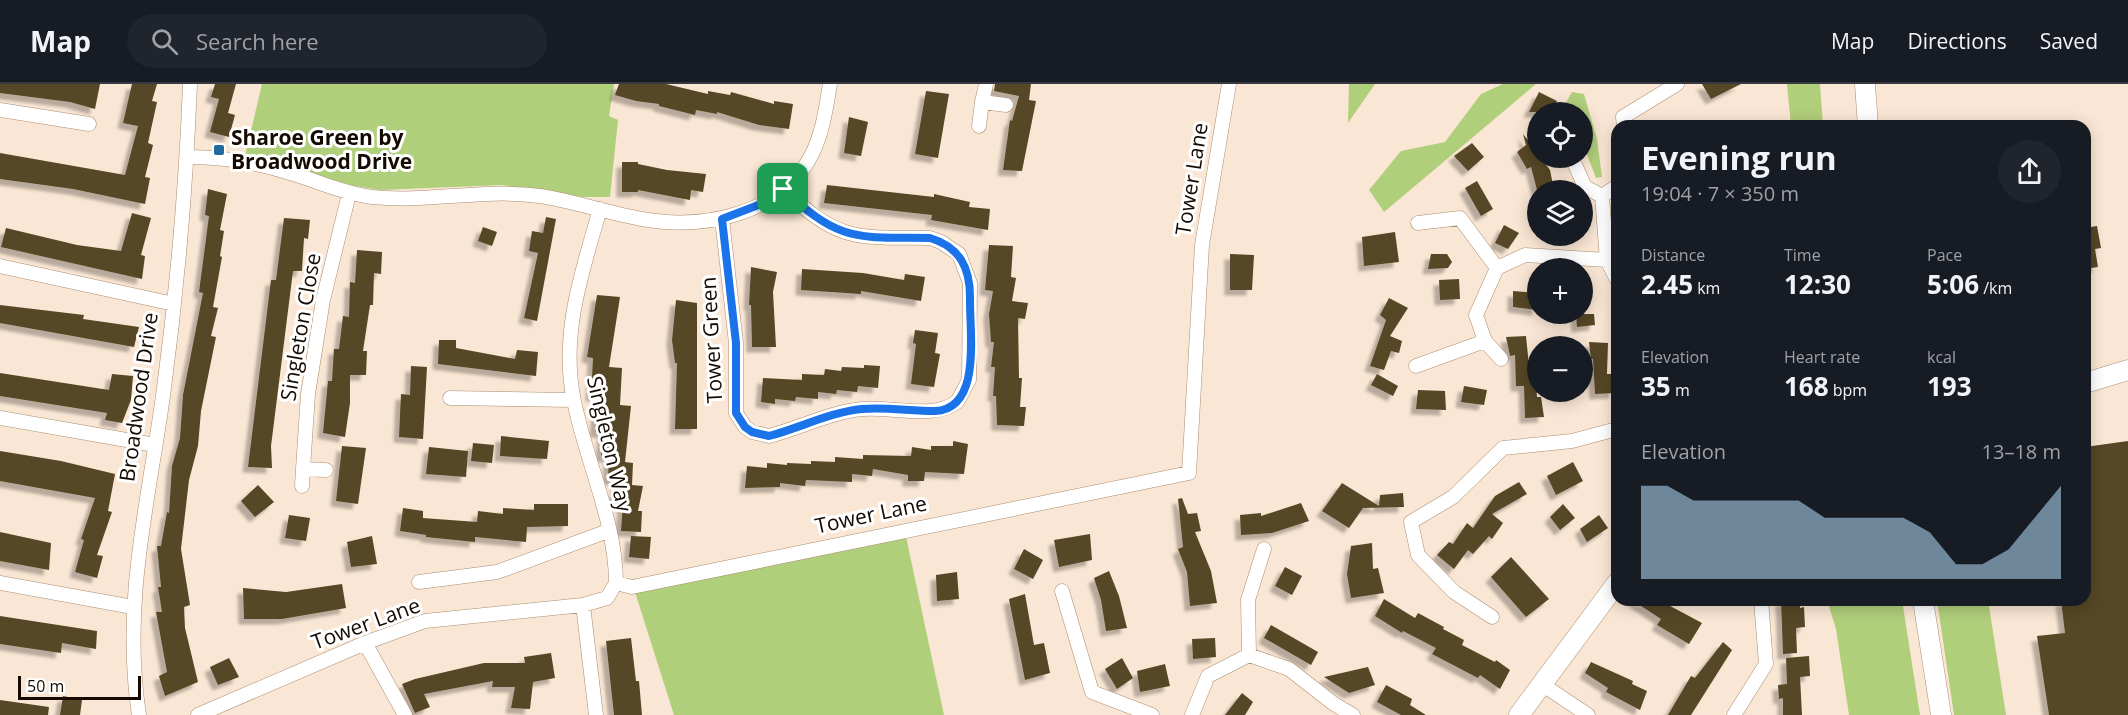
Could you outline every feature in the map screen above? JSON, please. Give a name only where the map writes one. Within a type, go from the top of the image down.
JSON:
[{"type":"street","name":"Broadwood Drive","points":[[139,715],[135,689],[133,607],[137,551],[155,445],[174,304],[187,157],[190,84]]},
{"type":"street","points":[[187,157],[216,157],[269,166],[349,194],[413,198],[476,192],[510,193],[542,196],[670,223],[722,219],[761,204],[794,179],[811,156],[821,131],[830,84]]},
{"type":"street","points":[[979,126],[986,84]]},
{"type":"street","name":"Tower Lane","points":[[198,715],[365,643],[425,621],[583,604],[607,598],[616,583],[633,587],[1189,473],[1202,245],[1229,84]]},
{"type":"street","points":[[1623,120],[1623,117],[1677,84]]},
{"type":"street","points":[[1865,84],[1868,120]]},
{"type":"street","points":[[982,102],[1006,105]]},
{"type":"street","points":[[0,110],[89,124]]},
{"type":"street","points":[[1576,168],[1585,187],[1602,196]]},
{"type":"street","name":"Tower Green","points":[[722,219],[736,343],[736,413],[745,427],[761,435],[769,436],[844,412],[880,408],[935,411],[957,402],[967,388],[969,370],[970,282],[959,254],[941,242],[930,238],[859,237],[831,228],[808,213],[783,189]]},
{"type":"street","points":[[1602,196],[1611,190]]},
{"type":"street","name":"Singleton Close","points":[[302,486],[308,394],[321,312],[349,194]]},
{"type":"street","points":[[1602,196],[1607,260],[1611,268]]},
{"type":"street","name":"Singleton Way","points":[[600,209],[582,264],[571,326],[569,357],[573,400],[616,564],[616,583]]},
{"type":"street","points":[[1418,223],[1460,218],[1497,268]]},
{"type":"street","points":[[1502,359],[1485,341],[1476,315],[1497,268],[1525,255],[1607,260]]},
{"type":"street","points":[[0,266],[174,304]]},
{"type":"street","points":[[1416,366],[1485,341]]},
{"type":"street","points":[[2091,381],[2128,370]]},
{"type":"street","points":[[450,398],[573,400]]},
{"type":"street","points":[[0,418],[155,445]]},
{"type":"street","points":[[1492,617],[1454,592],[1418,555],[1411,522],[1453,498],[1503,448],[1572,441],[1611,431]]},
{"type":"street","points":[[303,469],[326,470]]},
{"type":"street","points":[[419,582],[497,572],[608,531]]},
{"type":"street","points":[[1249,656],[1248,600],[1264,549]]},
{"type":"street","points":[[0,583],[133,607]]},
{"type":"street","points":[[1062,591],[1092,692],[1152,715]]},
{"type":"street","points":[[1519,715],[1611,591]]},
{"type":"street","points":[[583,604],[596,715]]},
{"type":"street","points":[[1734,715],[1766,664],[1761,606]]},
{"type":"street","points":[[1924,606],[1941,715]]},
{"type":"street","points":[[365,643],[405,715]]},
{"type":"street","points":[[1191,715],[1208,676],[1249,656],[1289,669],[1334,704],[1353,715]]},
{"type":"street","points":[[1543,685],[1588,715]]},
{"type":"green space","points":[[262,84],[614,84],[609,116],[618,120],[610,197],[583,197],[502,185],[380,190],[330,182],[245,156]]},
{"type":"green space","points":[[1349,84],[1375,84],[1348,123]]},
{"type":"green space","points":[[1503,84],[1536,84],[1384,212],[1369,190],[1401,151],[1445,142],[1481,94]]},
{"type":"green space","points":[[1787,84],[1820,84],[1823,120],[1790,120]]},
{"type":"green space","points":[[1572,92],[1584,94],[1586,102],[1566,102]]},
{"type":"green space","points":[[1593,125],[1602,177],[1596,178],[1592,168]]},
{"type":"green space","points":[[905,532],[944,715],[674,715],[634,589]]},
{"type":"green space","points":[[1829,606],[1903,606],[1920,715],[1849,715],[1836,629]]},
{"type":"green space","points":[[1938,606],[1989,606],[2006,715],[1954,715]]},
{"type":"building","points":[[0,84],[100,84],[95,109],[70,102],[0,93]]},
{"type":"building","points":[[132,84],[157,84],[152,101],[157,102],[148,143],[153,145],[145,177],[150,178],[145,204],[73,189],[0,179],[0,153],[125,175],[138,126],[123,123]]},
{"type":"building","points":[[215,84],[236,84],[228,113],[235,115],[229,137],[210,132],[219,99],[211,97]]},
{"type":"building","points":[[619,84],[666,84],[708,94],[708,91],[730,95],[731,92],[774,104],[774,101],[793,104],[789,129],[759,125],[717,112],[717,114],[696,110],[695,115],[659,106],[659,104],[636,101],[615,95]]},
{"type":"building","points":[[995,84],[1031,84],[1029,100],[1036,101],[1022,171],[1003,170],[1010,120],[1012,121],[1019,96],[994,91]]},
{"type":"building","points":[[1702,84],[1741,84],[1711,99]]},
{"type":"building","points":[[926,91],[949,94],[938,158],[915,154]]},
{"type":"building","points":[[1539,92],[1557,101],[1556,102],[1534,102]]},
{"type":"building","points":[[849,117],[868,122],[861,156],[844,153]]},
{"type":"building","points":[[1523,134],[1527,139],[1527,168],[1529,168],[1527,169],[1517,152],[1526,145]]},
{"type":"building","points":[[1472,143],[1484,157],[1468,171],[1454,156]]},
{"type":"building","points":[[622,162],[638,162],[638,164],[667,170],[706,174],[703,192],[691,190],[690,200],[638,190],[638,192],[622,192]]},
{"type":"building","points":[[1531,168],[1548,168],[1550,170],[1552,180],[1534,180]]},
{"type":"building","points":[[1477,181],[1493,209],[1481,216],[1465,188]]},
{"type":"building","points":[[827,185],[934,197],[934,194],[970,202],[969,207],[990,209],[988,230],[931,220],[932,215],[824,203]]},
{"type":"building","points":[[208,189],[227,194],[220,230],[224,231],[220,256],[222,257],[213,307],[218,308],[211,336],[216,337],[201,411],[198,446],[189,480],[181,549],[190,605],[184,607],[185,628],[198,682],[165,696],[159,676],[167,672],[156,612],[162,612],[158,587],[161,587],[157,546],[161,546],[167,512],[169,513],[172,466],[180,438],[183,395],[203,293],[199,292],[209,216],[205,215]]},
{"type":"building","points":[[132,213],[151,218],[141,255],[145,256],[142,279],[1,247],[6,228],[77,245],[121,251]]},
{"type":"building","points":[[546,217],[556,219],[537,321],[524,318],[538,253],[529,251],[532,231],[543,233]]},
{"type":"building","points":[[284,218],[310,220],[308,239],[304,238],[302,271],[293,271],[271,446],[272,468],[248,467],[271,280],[276,280]]},
{"type":"building","points":[[1504,225],[1519,233],[1508,249],[1495,243]]},
{"type":"building","points":[[2097,226],[2101,248],[2095,249],[2098,267],[2091,268],[2091,227]]},
{"type":"building","points":[[483,227],[497,232],[492,246],[478,241]]},
{"type":"building","points":[[1395,232],[1399,262],[1364,266],[1362,237]]},
{"type":"building","points":[[989,245],[1013,246],[1011,277],[1016,278],[1012,301],[1028,303],[1025,319],[1018,318],[1019,378],[1022,378],[1020,407],[1026,407],[1024,426],[997,425],[996,396],[993,396],[995,367],[991,367],[994,342],[991,342],[989,314],[993,291],[985,290]]},
{"type":"building","points":[[357,250],[382,252],[381,274],[374,273],[373,305],[370,305],[363,351],[367,351],[366,375],[350,375],[350,403],[345,437],[323,433],[328,381],[332,381],[334,349],[339,349],[343,316],[349,317],[350,282],[355,283]]},
{"type":"building","points":[[1230,254],[1254,255],[1252,290],[1230,290]]},
{"type":"building","points":[[1431,254],[1447,254],[1452,262],[1448,268],[1428,269]]},
{"type":"building","points":[[751,267],[777,272],[773,292],[776,347],[752,347],[751,305],[749,305]]},
{"type":"building","points":[[802,269],[863,273],[904,280],[905,274],[925,277],[921,301],[861,291],[861,294],[801,290]]},
{"type":"building","points":[[1459,279],[1460,299],[1440,300],[1439,280]]},
{"type":"building","points":[[1513,291],[1527,292],[1527,309],[1513,307]]},
{"type":"building","points":[[597,295],[620,297],[609,367],[622,368],[620,405],[631,406],[625,462],[633,463],[632,485],[643,486],[638,511],[642,511],[641,532],[621,531],[623,502],[614,501],[617,480],[608,479],[609,457],[601,456],[603,432],[595,432],[598,396],[591,396],[593,358],[587,357]]},
{"type":"building","points":[[1389,298],[1408,308],[1390,336],[1402,341],[1399,353],[1391,351],[1384,370],[1370,366],[1386,320],[1380,315]]},
{"type":"building","points":[[676,300],[697,303],[697,429],[675,429],[677,363],[675,363],[672,340]]},
{"type":"building","points":[[0,305],[84,315],[83,319],[139,327],[134,347],[0,323]]},
{"type":"building","points":[[1594,314],[1595,325],[1577,327],[1577,324],[1593,324]]},
{"type":"building","points":[[915,330],[938,333],[935,353],[940,354],[934,387],[911,384],[916,344],[913,343]]},
{"type":"building","points":[[1526,336],[1527,402],[1542,402],[1544,417],[1525,418],[1524,386],[1516,386],[1515,355],[1510,356],[1506,337]]},
{"type":"building","points":[[439,340],[456,340],[456,348],[515,359],[517,350],[538,352],[536,376],[438,364]]},
{"type":"building","points":[[1593,342],[1608,343],[1607,374],[1611,374],[1611,393],[1595,394]]},
{"type":"building","points":[[864,365],[880,366],[878,388],[858,386],[857,392],[837,390],[836,394],[818,392],[818,399],[796,397],[795,401],[775,399],[775,404],[761,402],[763,378],[802,380],[802,374],[824,375],[825,369],[841,371],[842,367],[864,368]]},
{"type":"building","points":[[411,366],[427,367],[423,439],[399,437],[401,394],[410,395]]},
{"type":"building","points":[[0,373],[109,390],[112,374],[133,376],[131,400],[122,423],[105,420],[107,413],[0,396]]},
{"type":"building","points":[[1377,374],[1398,386],[1393,396],[1371,385]]},
{"type":"building","points":[[1464,386],[1487,390],[1484,405],[1461,402]]},
{"type":"building","points":[[1418,390],[1445,391],[1446,410],[1416,409]]},
{"type":"building","points":[[501,436],[549,441],[547,459],[500,456]]},
{"type":"building","points":[[953,441],[968,444],[964,474],[925,472],[924,481],[908,481],[908,475],[873,469],[872,476],[852,474],[852,482],[806,480],[805,486],[780,483],[780,487],[745,488],[747,466],[767,468],[767,463],[787,465],[787,463],[811,464],[811,461],[835,462],[835,457],[863,459],[863,455],[911,456],[912,447],[931,450],[931,446],[953,446]]},
{"type":"building","points":[[2128,441],[2128,715],[2049,715],[2037,636],[2065,633],[2062,606],[2091,606],[2091,446]]},
{"type":"building","points":[[473,443],[494,445],[492,463],[471,461]]},
{"type":"building","points":[[342,446],[366,448],[358,504],[336,501]]},
{"type":"building","points":[[429,447],[468,451],[466,477],[426,474]]},
{"type":"building","points":[[0,451],[61,461],[115,474],[108,511],[112,512],[97,555],[103,556],[97,578],[75,572],[84,540],[81,539],[95,498],[0,481]]},
{"type":"building","points":[[1573,462],[1583,481],[1556,495],[1547,476]]},
{"type":"building","points":[[1519,482],[1527,494],[1492,514],[1503,523],[1492,539],[1489,536],[1473,554],[1468,550],[1454,569],[1437,555],[1449,542],[1453,544],[1467,523],[1473,528],[1495,496]]},
{"type":"building","points":[[1342,483],[1379,506],[1380,495],[1403,493],[1404,507],[1363,508],[1349,528],[1322,511]]},
{"type":"building","points":[[258,485],[274,502],[255,517],[241,501]]},
{"type":"building","points":[[1182,498],[1188,514],[1197,513],[1201,531],[1195,532],[1211,571],[1217,603],[1190,606],[1187,572],[1178,549],[1183,547],[1178,499]]},
{"type":"building","points":[[1301,503],[1309,521],[1272,533],[1241,535],[1240,515],[1261,513],[1261,516]]},
{"type":"building","points":[[534,504],[568,504],[568,526],[527,527],[526,542],[475,537],[475,542],[426,537],[426,535],[400,531],[403,508],[423,511],[423,518],[477,522],[478,511],[503,514],[503,508],[534,510]]},
{"type":"building","points":[[1563,504],[1575,518],[1560,530],[1550,517]]},
{"type":"building","points":[[289,515],[310,518],[306,541],[285,538]]},
{"type":"building","points":[[1599,515],[1608,528],[1587,542],[1580,529]]},
{"type":"building","points":[[0,532],[51,543],[49,570],[0,561]]},
{"type":"building","points":[[1090,534],[1092,560],[1059,567],[1054,540]]},
{"type":"building","points":[[372,536],[377,564],[351,567],[347,542]]},
{"type":"building","points":[[631,536],[651,537],[649,559],[629,557]]},
{"type":"building","points":[[1372,543],[1373,569],[1378,568],[1384,593],[1351,598],[1347,574],[1351,546]]},
{"type":"building","points":[[1024,549],[1043,560],[1033,579],[1014,569]]},
{"type":"building","points":[[1511,557],[1549,599],[1526,617],[1491,577]]},
{"type":"building","points":[[1285,567],[1302,576],[1292,595],[1275,586]]},
{"type":"building","points":[[1109,571],[1119,596],[1127,628],[1106,631],[1101,600],[1094,578]]},
{"type":"building","points":[[957,572],[959,599],[937,601],[936,575]]},
{"type":"building","points":[[342,584],[346,608],[282,619],[244,619],[243,588],[286,592]]},
{"type":"building","points":[[1025,594],[1034,645],[1044,643],[1050,673],[1025,680],[1009,599]]},
{"type":"building","points":[[1384,599],[1415,618],[1418,613],[1444,627],[1443,629],[1464,640],[1462,645],[1495,662],[1496,660],[1510,670],[1500,689],[1480,675],[1478,678],[1432,654],[1436,648],[1403,631],[1402,633],[1375,616]]},
{"type":"building","points":[[1641,606],[1670,606],[1702,623],[1689,644],[1657,625],[1661,619]]},
{"type":"building","points":[[1781,606],[1804,607],[1805,627],[1796,628],[1797,653],[1783,654]]},
{"type":"building","points":[[0,616],[97,631],[96,649],[62,643],[61,653],[0,644]]},
{"type":"building","points":[[1271,625],[1318,652],[1311,665],[1264,638]]},
{"type":"building","points":[[631,638],[636,681],[639,681],[642,715],[614,715],[606,641]]},
{"type":"building","points":[[1215,638],[1216,657],[1193,659],[1192,639]]},
{"type":"building","points":[[1723,642],[1732,650],[1691,715],[1668,715],[1691,676],[1695,678]]},
{"type":"building","points":[[551,653],[555,678],[533,682],[530,709],[511,708],[515,687],[492,687],[493,681],[424,694],[430,707],[415,713],[402,684],[484,663],[525,663],[524,657]]},
{"type":"building","points":[[1809,656],[1810,676],[1800,677],[1802,715],[1783,715],[1783,698],[1779,699],[1778,685],[1787,684],[1786,658]]},
{"type":"building","points":[[229,658],[239,677],[218,685],[210,667]]},
{"type":"building","points":[[1122,658],[1133,678],[1117,689],[1105,669]]},
{"type":"building","points":[[1591,662],[1633,681],[1632,684],[1647,691],[1640,710],[1606,692],[1608,688],[1585,673]]},
{"type":"building","points":[[1165,664],[1170,686],[1140,692],[1137,671]]},
{"type":"building","points":[[1368,667],[1375,685],[1349,693],[1324,677]]},
{"type":"building","points":[[1386,685],[1412,699],[1410,705],[1426,715],[1401,715],[1377,702]]},
{"type":"building","points":[[1242,693],[1253,702],[1245,715],[1225,715]]},
{"type":"building","points":[[63,696],[82,700],[80,715],[60,715]]},
{"type":"building","points":[[0,700],[49,707],[48,715],[0,715]]},
{"type":"place","name":"Sharoe Green by Broadwood Drive","points":[[219,150]]},
{"type":"route","points":[[783,189],[808,213],[831,228],[859,237],[930,238],[941,242],[959,254],[970,282],[969,381],[963,396],[951,407],[935,411],[861,409],[844,412],[769,436],[752,432],[745,427],[736,413],[736,343],[728,254],[722,219],[761,204],[783,189]]}]
